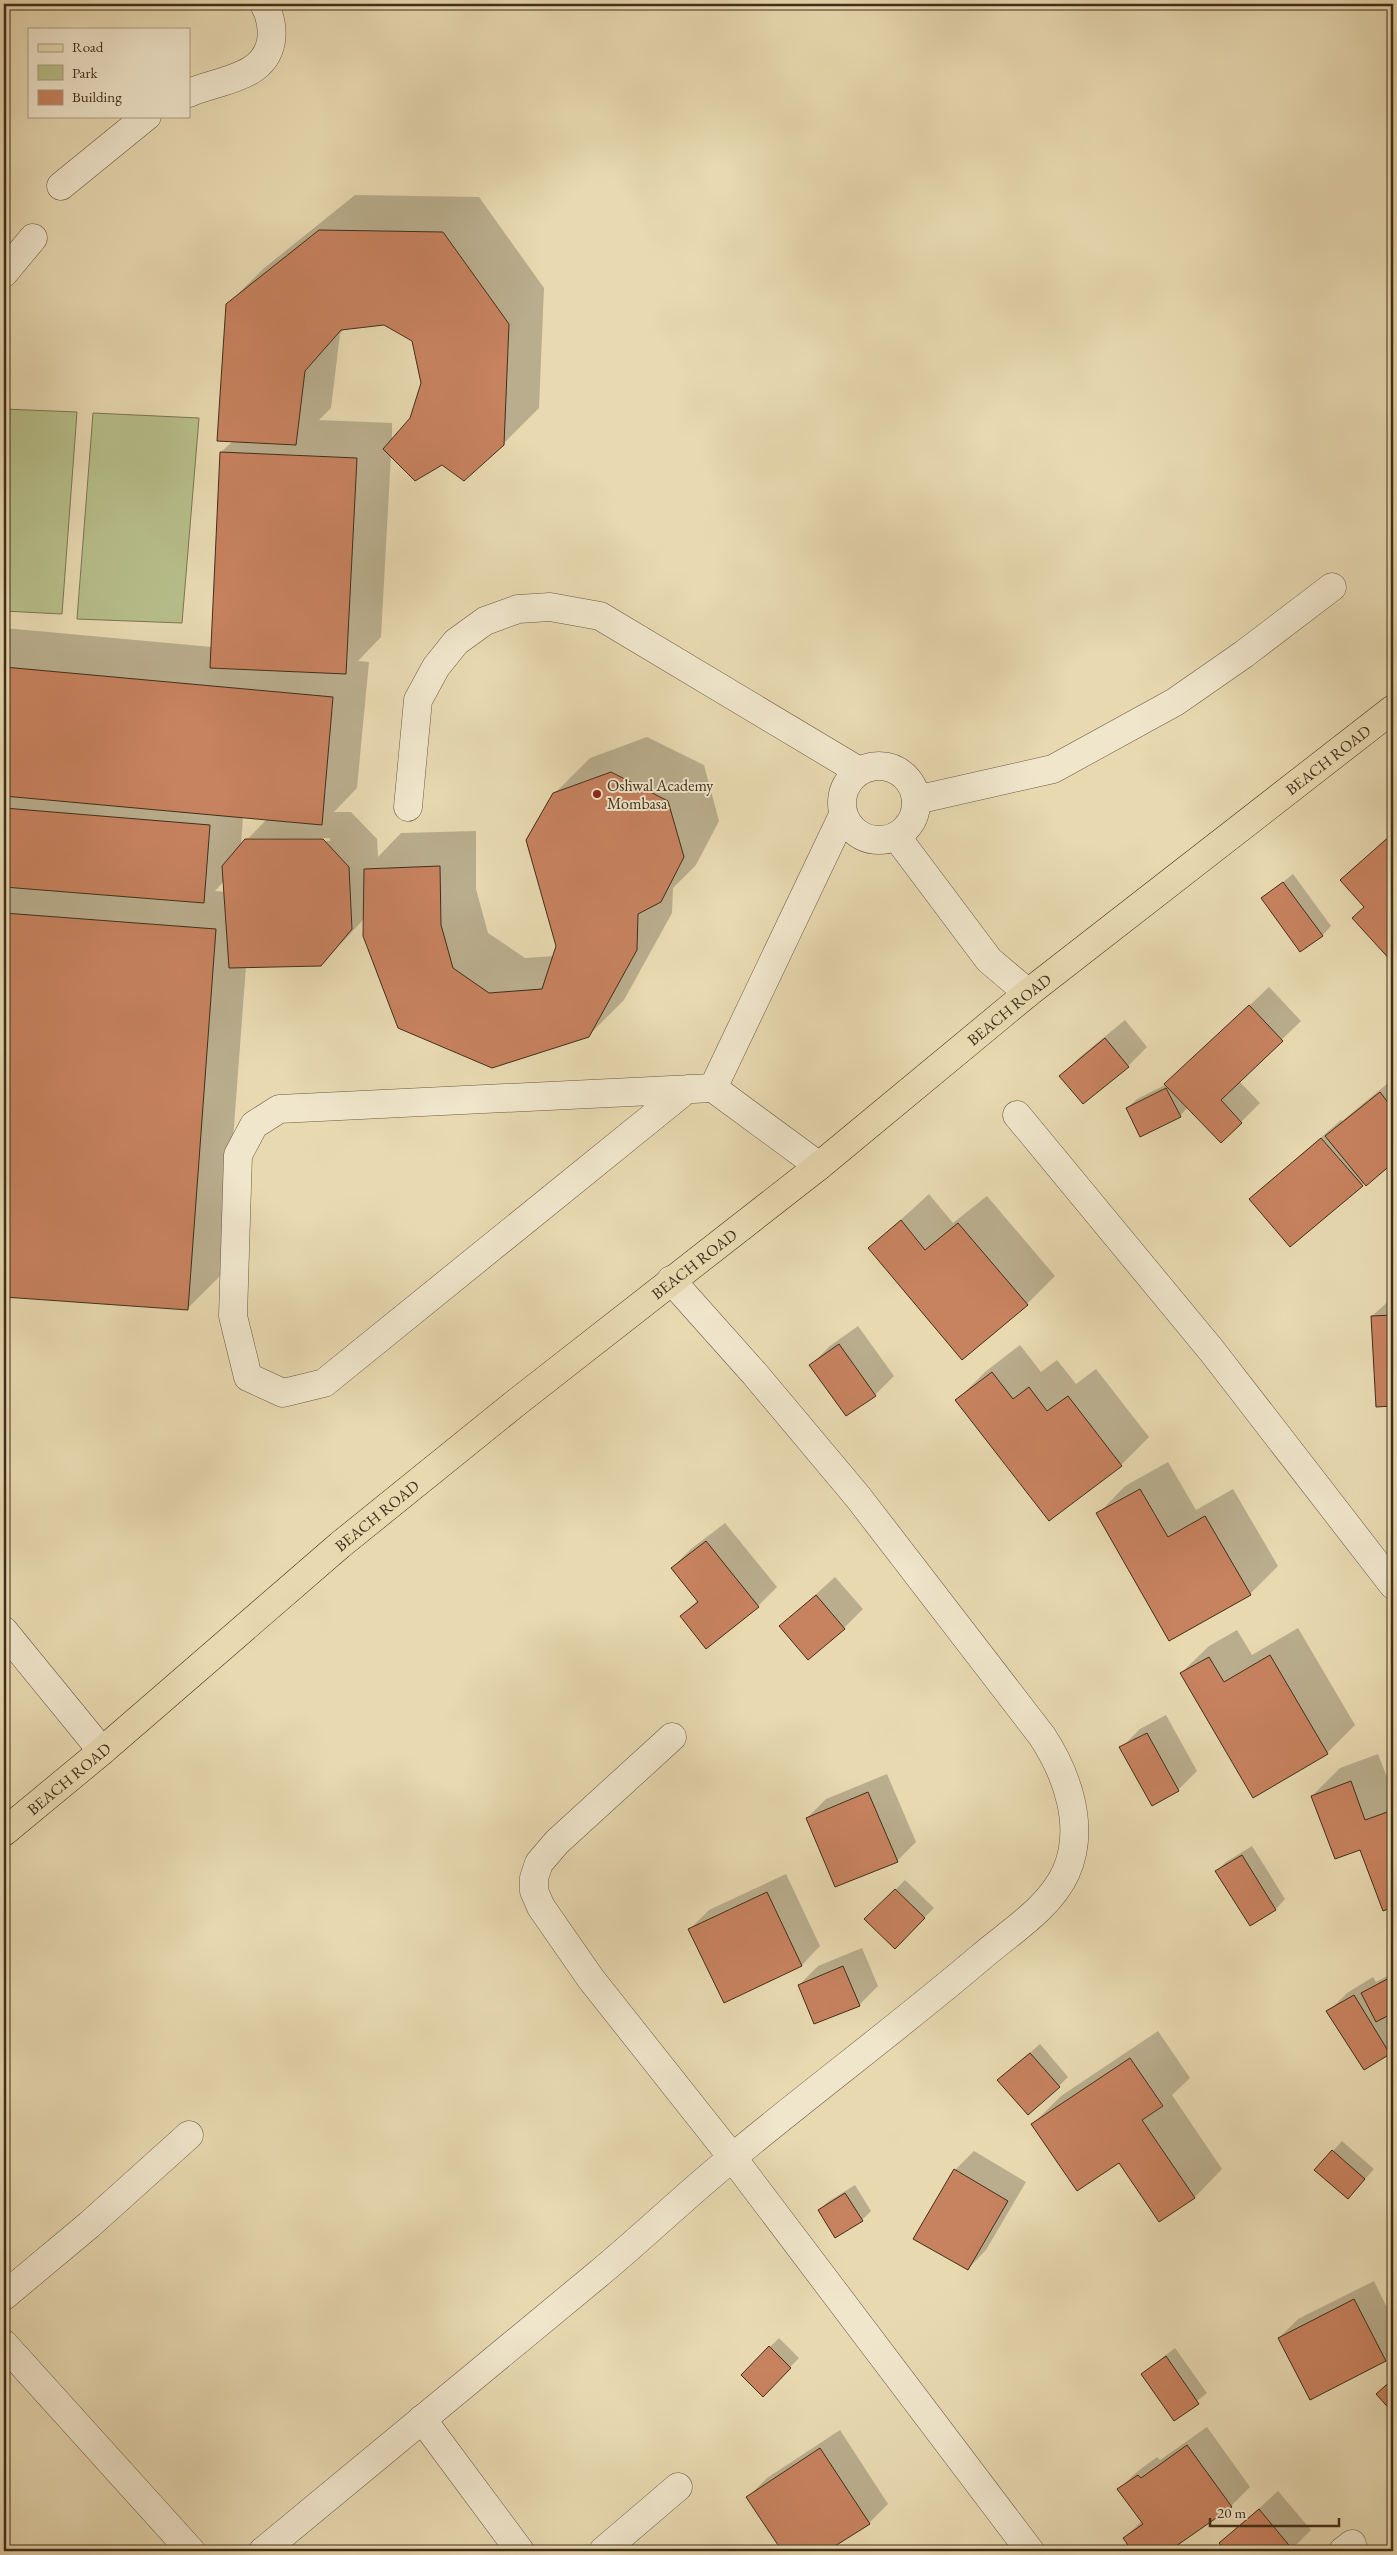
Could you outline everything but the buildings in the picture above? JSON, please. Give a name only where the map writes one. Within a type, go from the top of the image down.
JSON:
[{"type":"main road","name":"BEACH ROAD","points":[[4,1832],[102,1751],[340,1546],[671,1280],[820,1166],[1028,993],[1393,709]]},
{"type":"street","points":[[190,93],[242,75],[258,66],[269,53],[272,34],[264,4]]},
{"type":"street","points":[[61,186],[145,118]]},
{"type":"street","points":[[4,273],[33,238]]},
{"type":"street","points":[[916,800],[1053,769],[1175,702],[1244,654],[1332,587]]},
{"type":"street","points":[[408,807],[418,700],[436,667],[456,642],[485,621],[518,609],[550,607],[600,616],[860,771]]},
{"type":"street","points":[[884,766],[896,770],[906,778],[913,788],[916,800],[911,821],[896,836],[871,839],[859,835],[849,826],[843,815],[841,803],[844,790],[850,780],[860,771],[871,767],[884,766]]},
{"type":"street","points":[[820,1166],[700,1088],[279,1109],[254,1125],[238,1155],[233,1316],[248,1377],[283,1393],[324,1382],[700,1088],[843,815]]},
{"type":"street","points":[[896,836],[989,960],[1028,993]]},
{"type":"street","points":[[1017,1115],[1212,1351],[1393,1585]]},
{"type":"street","points":[[263,2551],[599,2273],[732,2157],[909,2019],[1047,1901],[1066,1872],[1071,1856],[1074,1824],[1065,1781],[1053,1753],[999,1678],[858,1497],[754,1373],[671,1280]]},
{"type":"street","points":[[4,1631],[102,1751]]},
{"type":"street","points":[[672,1737],[557,1842],[539,1863],[534,1878],[534,1891],[541,1907],[591,1979],[732,2157],[1030,2551]]},
{"type":"street","points":[[4,2296],[89,2225],[189,2135]]},
{"type":"street","points":[[4,2344],[191,2551]]},
{"type":"street","points":[[422,2419],[520,2551]]},
{"type":"street","points":[[603,2551],[678,2488]]},
{"type":"green space","points":[[4,409],[77,412],[62,614],[4,611]]},
{"type":"green space","points":[[93,413],[199,418],[182,623],[77,619]]},
{"type":"place","name":"Oshwal Academy Mombasa","points":[[597,794]]}]
